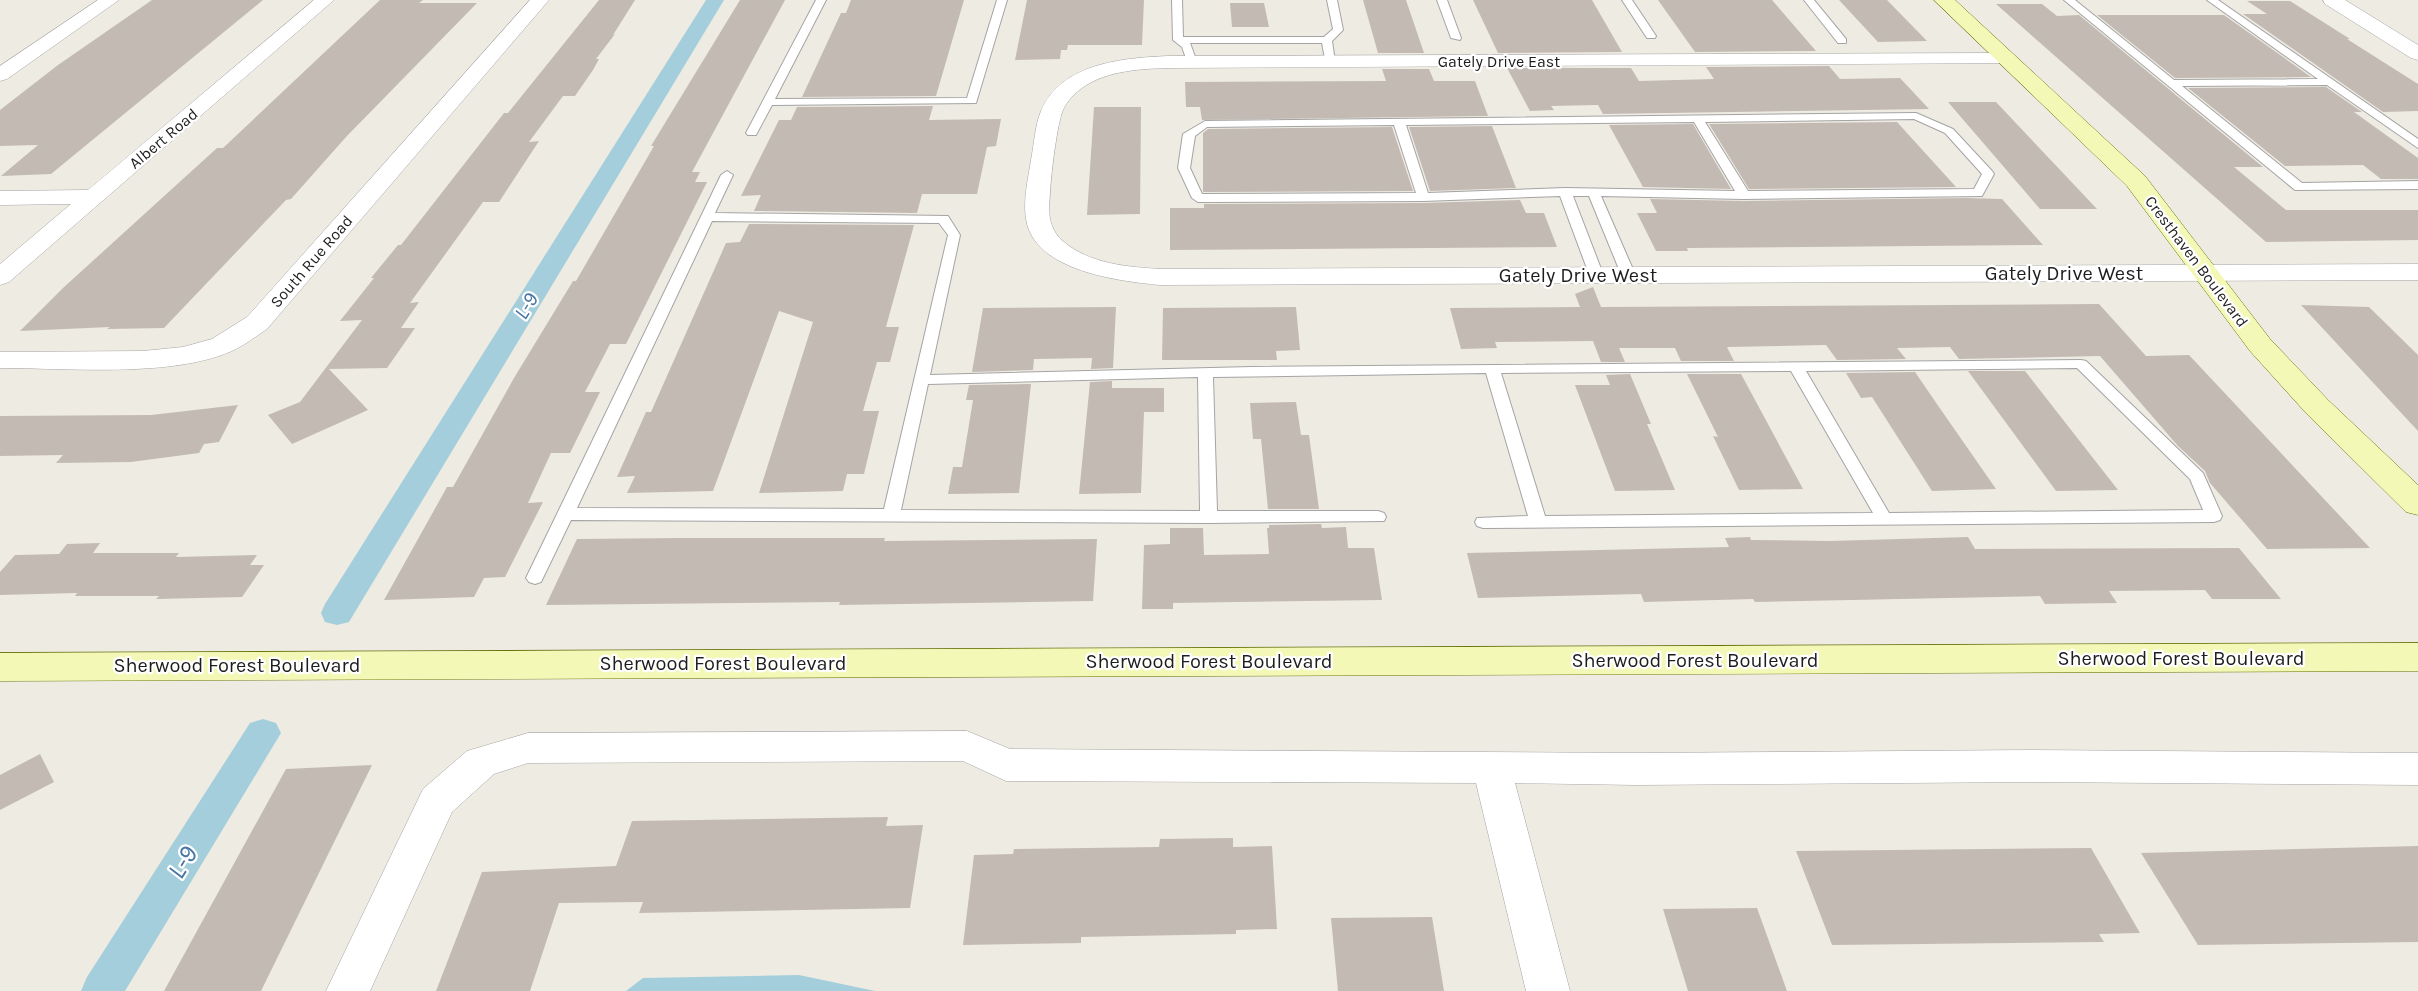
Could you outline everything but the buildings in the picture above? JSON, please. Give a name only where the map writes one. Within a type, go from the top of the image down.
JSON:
[{"type":"street","points":[[0,75],[110,0]]},
{"type":"street","name":"Albert Road","points":[[0,277],[326,0]]},
{"type":"street","name":"South Rue Road","points":[[0,360],[166,359],[209,351],[246,333],[540,0]]},
{"type":"street","name":"Cresthaven Boulevard","points":[[1944,0],[2136,181],[2165,213],[2227,304],[2261,347],[2418,504]]},
{"type":"street","points":[[2332,0],[2418,54]]},
{"type":"street","name":"Gately Drive East","points":[[1045,154],[1051,112],[1056,101],[1067,89],[1083,79],[1116,68],[1155,62],[2007,59]]},
{"type":"street","name":"Gately Drive West","points":[[1045,154],[1037,208],[1039,224],[1043,232],[1066,254],[1083,262],[1111,271],[1160,277],[2418,272]]},
{"type":"street","points":[[0,198],[94,197]]},
{"type":"street","name":"Sherwood Forest Boulevard","points":[[0,667],[2418,657]]},
{"type":"street","points":[[348,991],[437,801],[480,762],[528,748],[967,746],[1006,765],[1636,769],[2031,766],[2418,769]]},
{"type":"street","points":[[1492,767],[1548,991]]},
{"type":"lane","points":[[752,133],[821,0]]},
{"type":"lane","points":[[768,102],[972,101],[1002,0]]},
{"type":"lane","points":[[1177,0],[1178,40]]},
{"type":"lane","points":[[1178,40],[1327,40],[1338,30],[1332,0]]},
{"type":"lane","points":[[1442,0],[1456,38]]},
{"type":"lane","points":[[1627,0],[1651,36]]},
{"type":"lane","points":[[1809,0],[1842,41]]},
{"type":"lane","points":[[2068,0],[2299,187],[2418,185]]},
{"type":"lane","points":[[2212,0],[2418,144]]},
{"type":"lane","points":[[1178,40],[1187,46],[1192,62]]},
{"type":"lane","points":[[1327,40],[1330,62]]},
{"type":"lane","points":[[2170,83],[2330,82]]},
{"type":"lane","points":[[1916,116],[1949,131],[1988,174],[1978,193],[1744,195],[1565,192],[1423,197],[1198,198],[1184,168],[1189,134],[1205,124],[1697,118],[1916,116]]},
{"type":"lane","points":[[1697,118],[1744,195]]},
{"type":"lane","points":[[1399,122],[1423,197]]},
{"type":"lane","points":[[535,578],[727,175]]},
{"type":"lane","points":[[1565,192],[1596,274]]},
{"type":"lane","points":[[1593,192],[1628,274]]},
{"type":"lane","points":[[707,217],[943,219],[954,236],[891,515]]},
{"type":"lane","points":[[921,380],[1205,372],[2081,364],[2197,477],[2214,516],[1483,522]]},
{"type":"lane","points":[[1796,366],[1884,518]]},
{"type":"lane","points":[[1492,369],[1538,521]]},
{"type":"lane","points":[[1205,372],[1209,517]]},
{"type":"lane","points":[[566,514],[1378,517]]},
{"type":"water","points":[[799,975],[875,991],[626,991],[643,978]]},
{"type":"waterway","name":"L-9","points":[[337,613],[715,0]]},
{"type":"waterway","name":"L-9","points":[[102,991],[263,733]]}]
